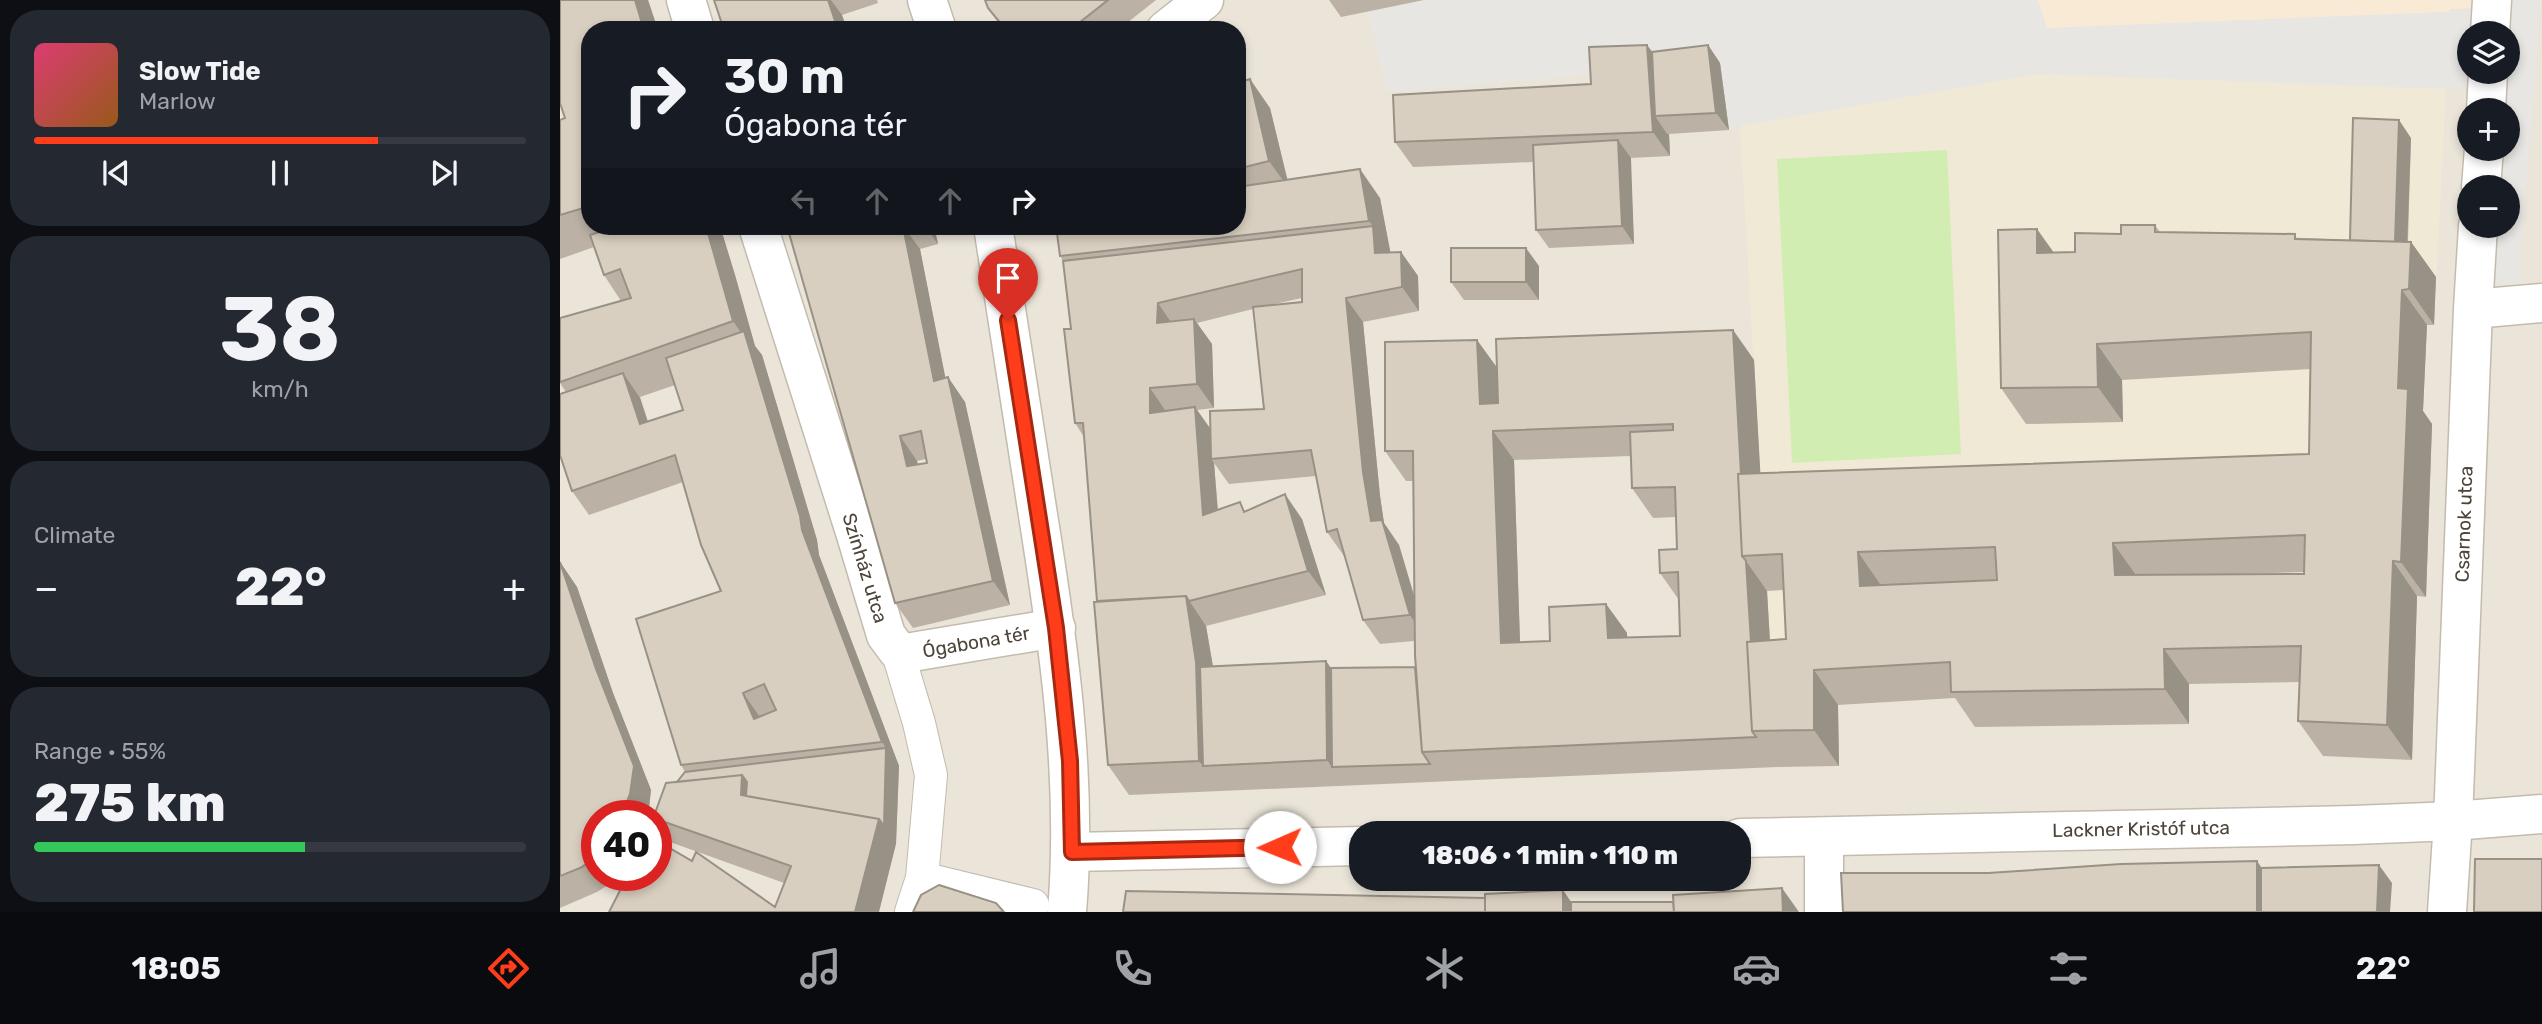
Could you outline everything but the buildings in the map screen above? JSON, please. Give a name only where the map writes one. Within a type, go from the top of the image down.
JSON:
[{"type":"street","points":[[686,0],[692,21]]},
{"type":"street","points":[[927,0],[934,21]]},
{"type":"street","points":[[1177,21],[1204,0]]},
{"type":"street","points":[[2491,21],[2492,0]]},
{"type":"street","name":"Színház utca","points":[[761,235],[886,635],[897,650],[932,775],[922,878],[911,912]]},
{"type":"street","name":"Ógabona tér","points":[[922,878],[1050,908],[1072,852],[1070,761],[1056,628],[994,235]]},
{"type":"street","name":"Csarnok utca","points":[[2447,912],[2477,238]]},
{"type":"street","points":[[2473,309],[2542,303]]},
{"type":"street","name":"Ógabona tér","points":[[897,650],[917,652],[1056,628]]},
{"type":"street","name":"Lackner Kristóf utca","points":[[1751,838],[2453,821],[2542,814]]},
{"type":"street","points":[[1824,836],[1824,912]]},
{"type":"street","points":[[1072,852],[1349,846]]},
{"type":"shaded area","points":[[560,0],[2542,0],[2542,912],[560,912]],"holes":[[[1741,126],[2436,277],[2434,324],[2427,325],[2423,424],[2425,597],[2417,596],[2326,681],[2189,684],[1838,705],[1777,767]]]},
{"type":"shaded area","points":[[1424,0],[2038,0],[2047,28],[2490,10],[2491,0],[2541,0],[2518,296],[2476,268],[2477,238],[2520,238],[2520,175],[2481,175],[2481,161],[2520,161],[2520,98],[2485,98],[2486,84],[2520,84],[2520,21],[2457,21],[2457,84],[2479,84],[2446,89],[2037,74],[1729,130],[1720,63],[1387,92],[1368,12]]},
{"type":"shaded area","points":[[2034,0],[2478,0],[2478,8],[2450,9],[2446,89],[2037,74]]},
{"type":"shaded area","points":[[2037,74],[2446,89],[2434,325],[2427,326],[2423,423],[2426,597],[2417,597],[2412,760],[2323,756],[2326,681],[2189,684],[2189,724],[1975,727],[1974,697],[1839,705],[1839,766],[1777,767],[1740,126]]},
{"type":"green space","points":[[1947,150],[1961,454],[1792,463],[1777,159]]},
{"type":"route","points":[[1008,320],[1056,628],[1070,761],[1072,852],[1280,847]]}]
